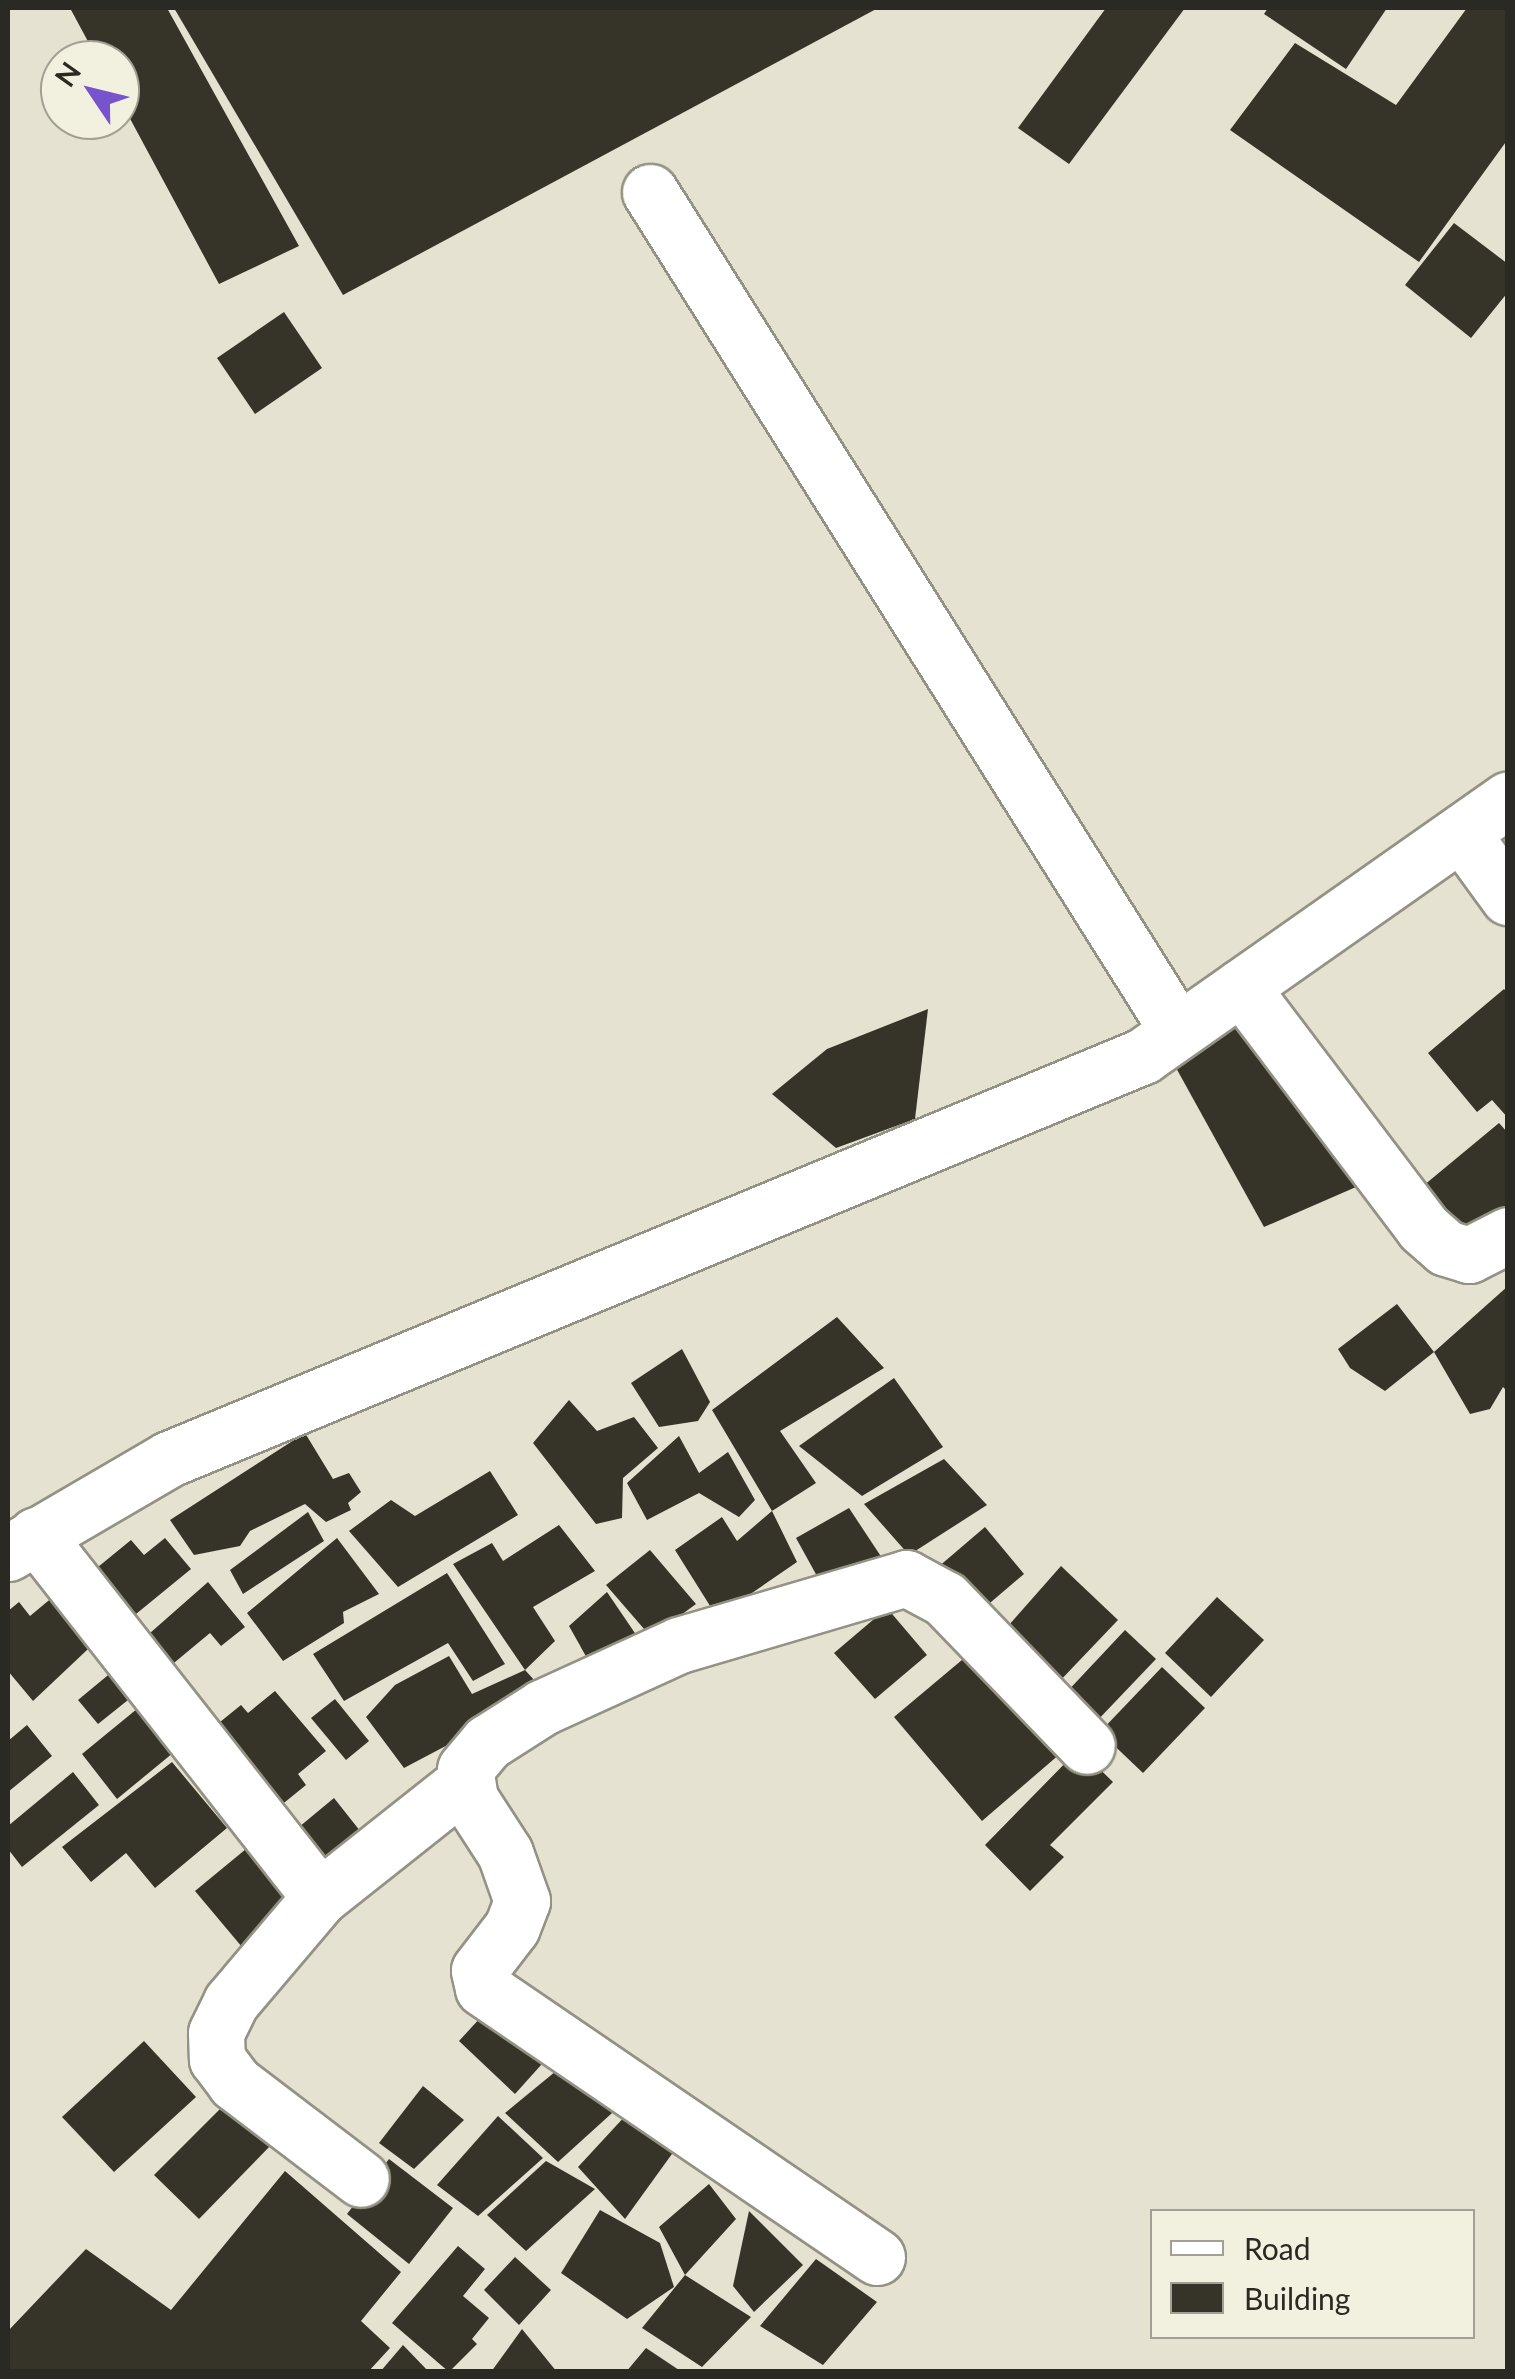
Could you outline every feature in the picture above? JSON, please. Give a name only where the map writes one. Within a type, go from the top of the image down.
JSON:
[{"type":"street","points":[[650,192],[1178,1031]]},
{"type":"street","points":[[320,1898],[22,1544],[170,1459],[1126,1064],[1463,835],[1508,798]]},
{"type":"street","points":[[1463,835],[1508,896]]},
{"type":"street","points":[[1240,987],[1423,1228],[1446,1248],[1469,1254],[1508,1236]]},
{"type":"street","points":[[877,2257],[483,1988],[479,1970],[512,1927],[522,1901],[512,1869],[464,1783],[465,1769],[488,1742],[543,1707],[679,1645],[887,1579],[927,1585],[945,1599],[1087,1746]]},
{"type":"street","points":[[361,2179],[234,2083],[217,2058],[216,2033],[231,2002],[320,1898],[464,1783]]},
{"type":"building","points":[[70,8],[167,8],[299,246],[219,284],[140,137],[140,40],[87,40]]},
{"type":"building","points":[[174,8],[878,8],[343,295]]},
{"type":"building","points":[[1106,8],[1185,8],[1069,164],[1018,128]]},
{"type":"building","points":[[1268,8],[1387,8],[1346,69],[1264,14]]},
{"type":"building","points":[[1467,8],[1508,8],[1508,139],[1419,262],[1230,130],[1295,43],[1396,105]]},
{"type":"building","points":[[1454,223],[1508,264],[1508,292],[1471,338],[1405,285]]},
{"type":"building","points":[[284,312],[322,368],[255,414],[217,358]]},
{"type":"building","points":[[1504,989],[1508,993],[1508,1118],[1492,1100],[1477,1112],[1428,1053]]},
{"type":"building","points":[[1241,1005],[1372,1180],[1264,1227],[1175,1066]]},
{"type":"building","points":[[928,1009],[915,1119],[836,1148],[772,1094],[827,1049]]},
{"type":"building","points":[[1499,1123],[1508,1133],[1508,1205],[1466,1239],[1423,1186]]},
{"type":"building","points":[[1508,1286],[1508,1392],[1503,1387],[1490,1409],[1470,1414],[1434,1352]]},
{"type":"building","points":[[1397,1304],[1434,1352],[1385,1391],[1350,1368],[1338,1349]]},
{"type":"building","points":[[837,1317],[884,1368],[780,1431],[816,1483],[772,1511],[712,1410]]},
{"type":"building","points":[[682,1349],[710,1402],[698,1421],[659,1427],[631,1383]]},
{"type":"building","points":[[894,1378],[943,1447],[862,1496],[799,1446]]},
{"type":"building","points":[[569,1400],[597,1431],[634,1417],[658,1448],[623,1478],[622,1518],[596,1524],[533,1443]]},
{"type":"building","points":[[305,1433],[333,1479],[349,1473],[361,1492],[348,1503],[351,1510],[326,1522],[305,1504],[250,1531],[240,1546],[194,1555],[170,1520]]},
{"type":"building","points":[[679,1436],[699,1473],[728,1452],[755,1500],[739,1517],[699,1493],[647,1520],[627,1483]]},
{"type":"building","points":[[944,1459],[987,1505],[909,1555],[864,1504]]},
{"type":"building","points":[[490,1471],[518,1515],[398,1587],[349,1531],[391,1500],[415,1516]]},
{"type":"building","points":[[849,1508],[884,1561],[828,1596],[796,1538]]},
{"type":"building","points":[[772,1511],[797,1562],[717,1617],[675,1550],[722,1517],[737,1541]]},
{"type":"building","points":[[308,1512],[324,1541],[243,1594],[230,1570]]},
{"type":"building","points":[[559,1525],[595,1571],[533,1607],[555,1641],[525,1670],[453,1564],[492,1543],[503,1561]]},
{"type":"building","points":[[985,1527],[1024,1574],[977,1614],[937,1568]]},
{"type":"building","points":[[165,1538],[191,1569],[125,1623],[87,1576],[131,1540],[144,1555]]},
{"type":"building","points":[[337,1538],[379,1594],[343,1612],[344,1623],[283,1661],[247,1613]]},
{"type":"building","points":[[650,1550],[696,1604],[651,1637],[606,1585]]},
{"type":"building","points":[[1061,1566],[1118,1620],[1056,1685],[1002,1633]]},
{"type":"building","points":[[447,1573],[505,1664],[473,1681],[448,1643],[344,1701],[313,1654]]},
{"type":"building","points":[[208,1582],[245,1627],[221,1646],[210,1633],[157,1677],[133,1648]]},
{"type":"building","points":[[66,1586],[105,1633],[33,1701],[8,1671],[8,1611],[19,1602],[30,1616]]},
{"type":"building","points":[[607,1592],[641,1642],[592,1667],[569,1626]]},
{"type":"building","points":[[1217,1597],[1264,1640],[1211,1697],[1165,1653]]},
{"type":"building","points":[[887,1608],[927,1655],[875,1699],[834,1653]]},
{"type":"building","points":[[1125,1630],[1156,1659],[1094,1724],[1064,1695]]},
{"type":"building","points":[[981,1644],[1068,1747],[982,1821],[894,1717]]},
{"type":"building","points":[[449,1656],[472,1694],[525,1670],[546,1693],[404,1768],[366,1717],[395,1685]]},
{"type":"building","points":[[1162,1667],[1205,1708],[1143,1773],[1100,1732]]},
{"type":"building","points":[[113,1671],[133,1696],[98,1724],[78,1700]]},
{"type":"building","points":[[275,1691],[326,1751],[298,1774],[306,1785],[269,1815],[204,1735],[241,1705],[248,1713]]},
{"type":"building","points":[[335,1699],[369,1741],[346,1760],[311,1718]]},
{"type":"building","points":[[143,1704],[179,1748],[117,1799],[82,1754]]},
{"type":"building","points":[[27,1725],[52,1756],[8,1792],[8,1741]]},
{"type":"building","points":[[1079,1749],[1113,1782],[1050,1845],[1064,1857],[1030,1891],[985,1845]]},
{"type":"building","points":[[172,1762],[227,1828],[155,1888],[126,1853],[91,1882],[62,1847]]},
{"type":"building","points":[[73,1772],[99,1805],[22,1867],[8,1849],[8,1826]]},
{"type":"building","points":[[334,1798],[368,1841],[327,1874],[293,1832]]},
{"type":"building","points":[[263,1835],[308,1892],[242,1947],[195,1891]]},
{"type":"building","points":[[493,2004],[550,2055],[515,2094],[459,2041]]},
{"type":"building","points":[[144,2041],[196,2097],[114,2172],[62,2117]]},
{"type":"building","points":[[567,2062],[622,2104],[558,2162],[505,2113]]},
{"type":"building","points":[[423,2086],[464,2120],[414,2169],[379,2143]]},
{"type":"building","points":[[230,2099],[273,2143],[199,2219],[154,2175]]},
{"type":"building","points":[[627,2114],[677,2147],[625,2219],[578,2167]]},
{"type":"building","points":[[498,2116],[543,2158],[478,2216],[437,2185]]},
{"type":"building","points":[[389,2159],[453,2208],[409,2264],[347,2214]]},
{"type":"building","points":[[546,2161],[595,2189],[526,2251],[487,2215]]},
{"type":"building","points":[[285,2171],[401,2272],[361,2321],[390,2348],[368,2372],[8,2372],[8,2331],[86,2249],[171,2310]]},
{"type":"building","points":[[709,2184],[736,2219],[685,2275],[659,2227]]},
{"type":"building","points":[[600,2210],[660,2243],[674,2287],[627,2319],[561,2273]]},
{"type":"building","points":[[749,2211],[803,2265],[754,2312],[733,2286]]},
{"type":"building","points":[[458,2246],[485,2269],[463,2296],[489,2318],[472,2339],[477,2344],[449,2372],[392,2323]]},
{"type":"building","points":[[515,2257],[551,2290],[519,2325],[484,2290]]},
{"type":"building","points":[[816,2259],[877,2302],[823,2365],[760,2326]]},
{"type":"building","points":[[685,2275],[751,2317],[702,2367],[642,2328]]},
{"type":"building","points":[[522,2329],[557,2372],[491,2372]]},
{"type":"building","points":[[403,2345],[429,2372],[380,2372]]},
{"type":"building","points":[[646,2348],[682,2372],[626,2372]]}]
